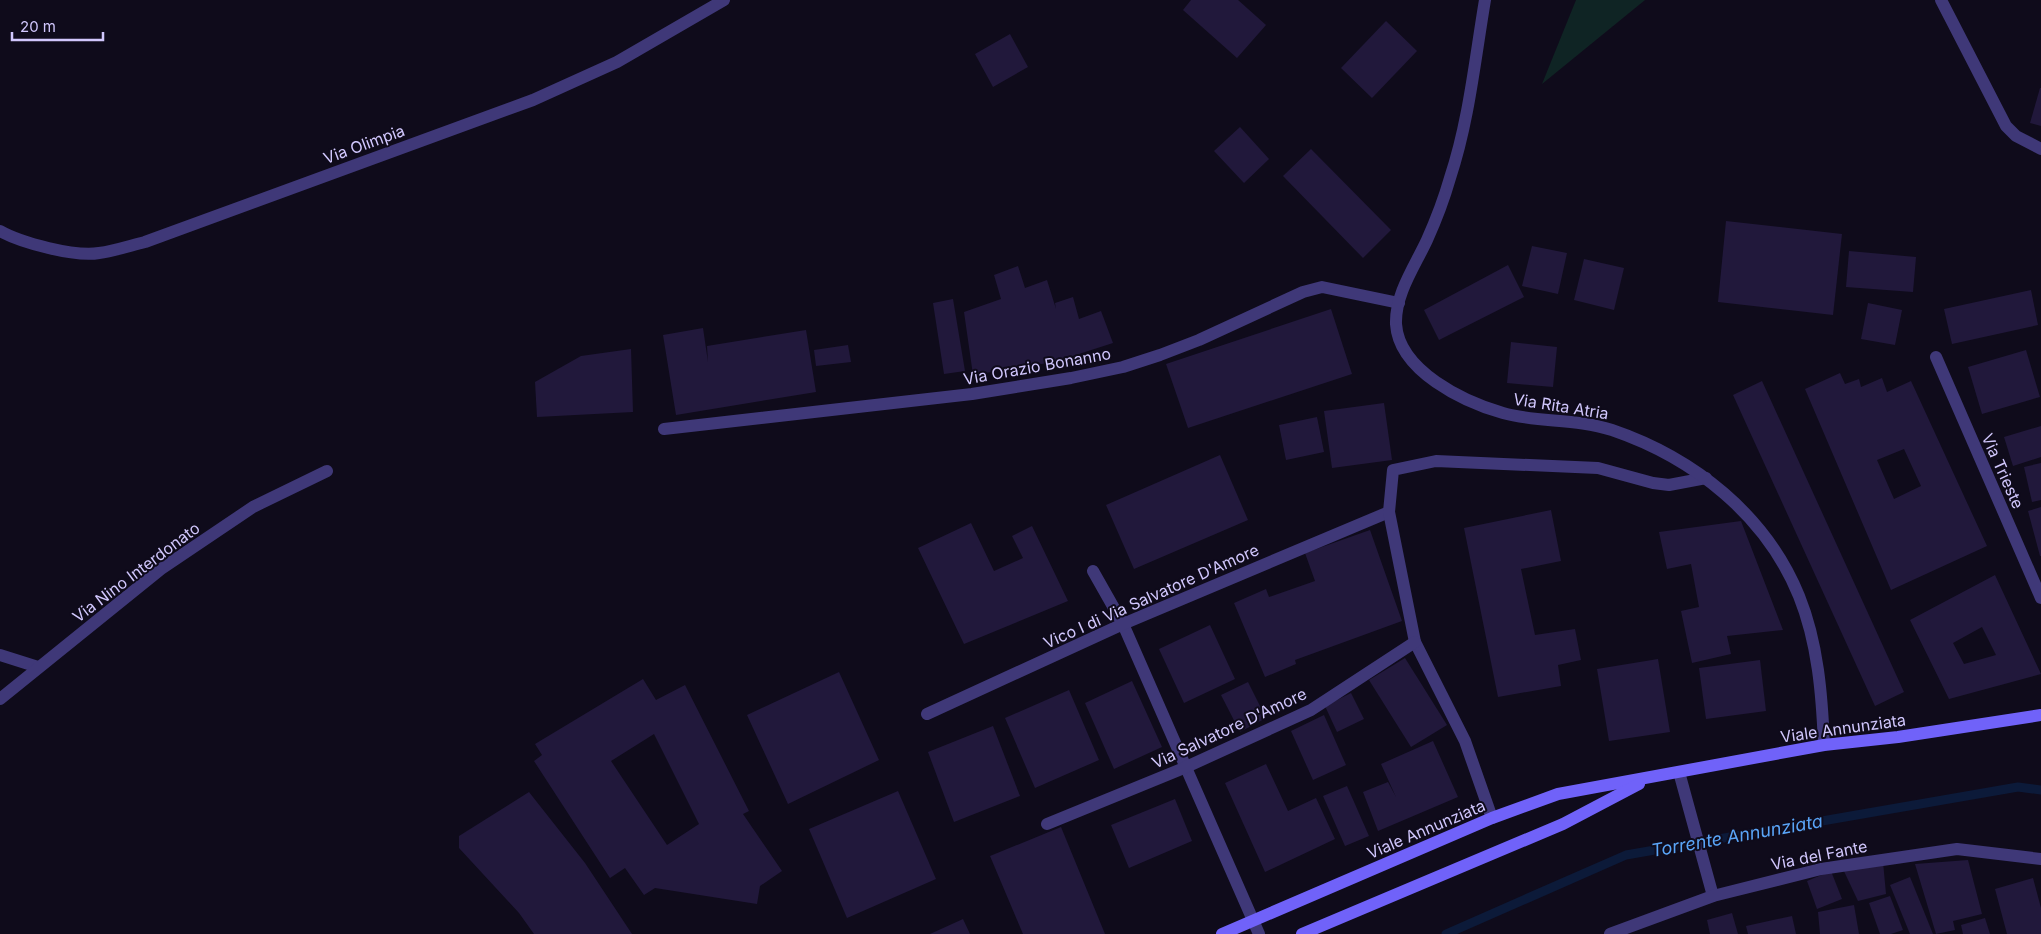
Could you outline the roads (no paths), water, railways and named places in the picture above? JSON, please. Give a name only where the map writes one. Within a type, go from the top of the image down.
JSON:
[{"type":"main road","name":"Viale Annunziata","points":[[1222,934],[1492,818],[1558,794],[1824,745],[1898,737],[2041,715]]},
{"type":"main road","name":"Viale Annunziata","points":[[1302,934],[1563,824],[1650,778]]},
{"type":"street","name":"Via Olimpia","points":[[0,231],[11,237],[51,249],[96,254],[144,242],[533,100],[617,62],[724,0]]},
{"type":"street","name":"Via Rita Atria","points":[[1485,0],[1458,149],[1451,177],[1439,210],[1406,282],[1399,303],[1396,323],[1399,338],[1406,354],[1420,369],[1458,396],[1507,414],[1562,420],[1610,430],[1664,451],[1706,478],[1730,498],[1749,518],[1769,544],[1799,597],[1817,662],[1824,745]]},
{"type":"street","points":[[1941,0],[2006,126],[2016,136],[2041,149]]},
{"type":"street","name":"Via Orazio Bonanno","points":[[664,429],[972,394],[1071,378],[1160,355],[1199,340],[1303,292],[1322,288],[1399,303]]},
{"type":"street","name":"Via Trieste","points":[[1936,357],[2041,598]]},
{"type":"street","points":[[1492,818],[1465,741],[1416,642],[1389,512],[1393,470],[1436,461],[1598,468],[1652,483],[1669,485],[1706,478]]},
{"type":"street","name":"Via Nino Interdonato","points":[[0,699],[161,569],[253,507],[327,471]]},
{"type":"street","name":"Vico I di Via Salvatore D'Amore","points":[[927,714],[1122,624],[1389,512]]},
{"type":"street","points":[[1093,571],[1122,624],[1184,768],[1260,934]]},
{"type":"street","name":"Via Salvatore D'Amore","points":[[1047,824],[1184,768],[1311,710],[1416,642]]},
{"type":"street","points":[[0,656],[38,667]]},
{"type":"street","points":[[1679,772],[1713,896]]},
{"type":"street","name":"Via del Fante","points":[[1610,934],[1713,896],[1821,869],[1957,849],[2041,859]]},
{"type":"waterway","name":"Torrente Annunziata","points":[[1446,934],[1626,855],[2018,787],[2041,790]]}]
